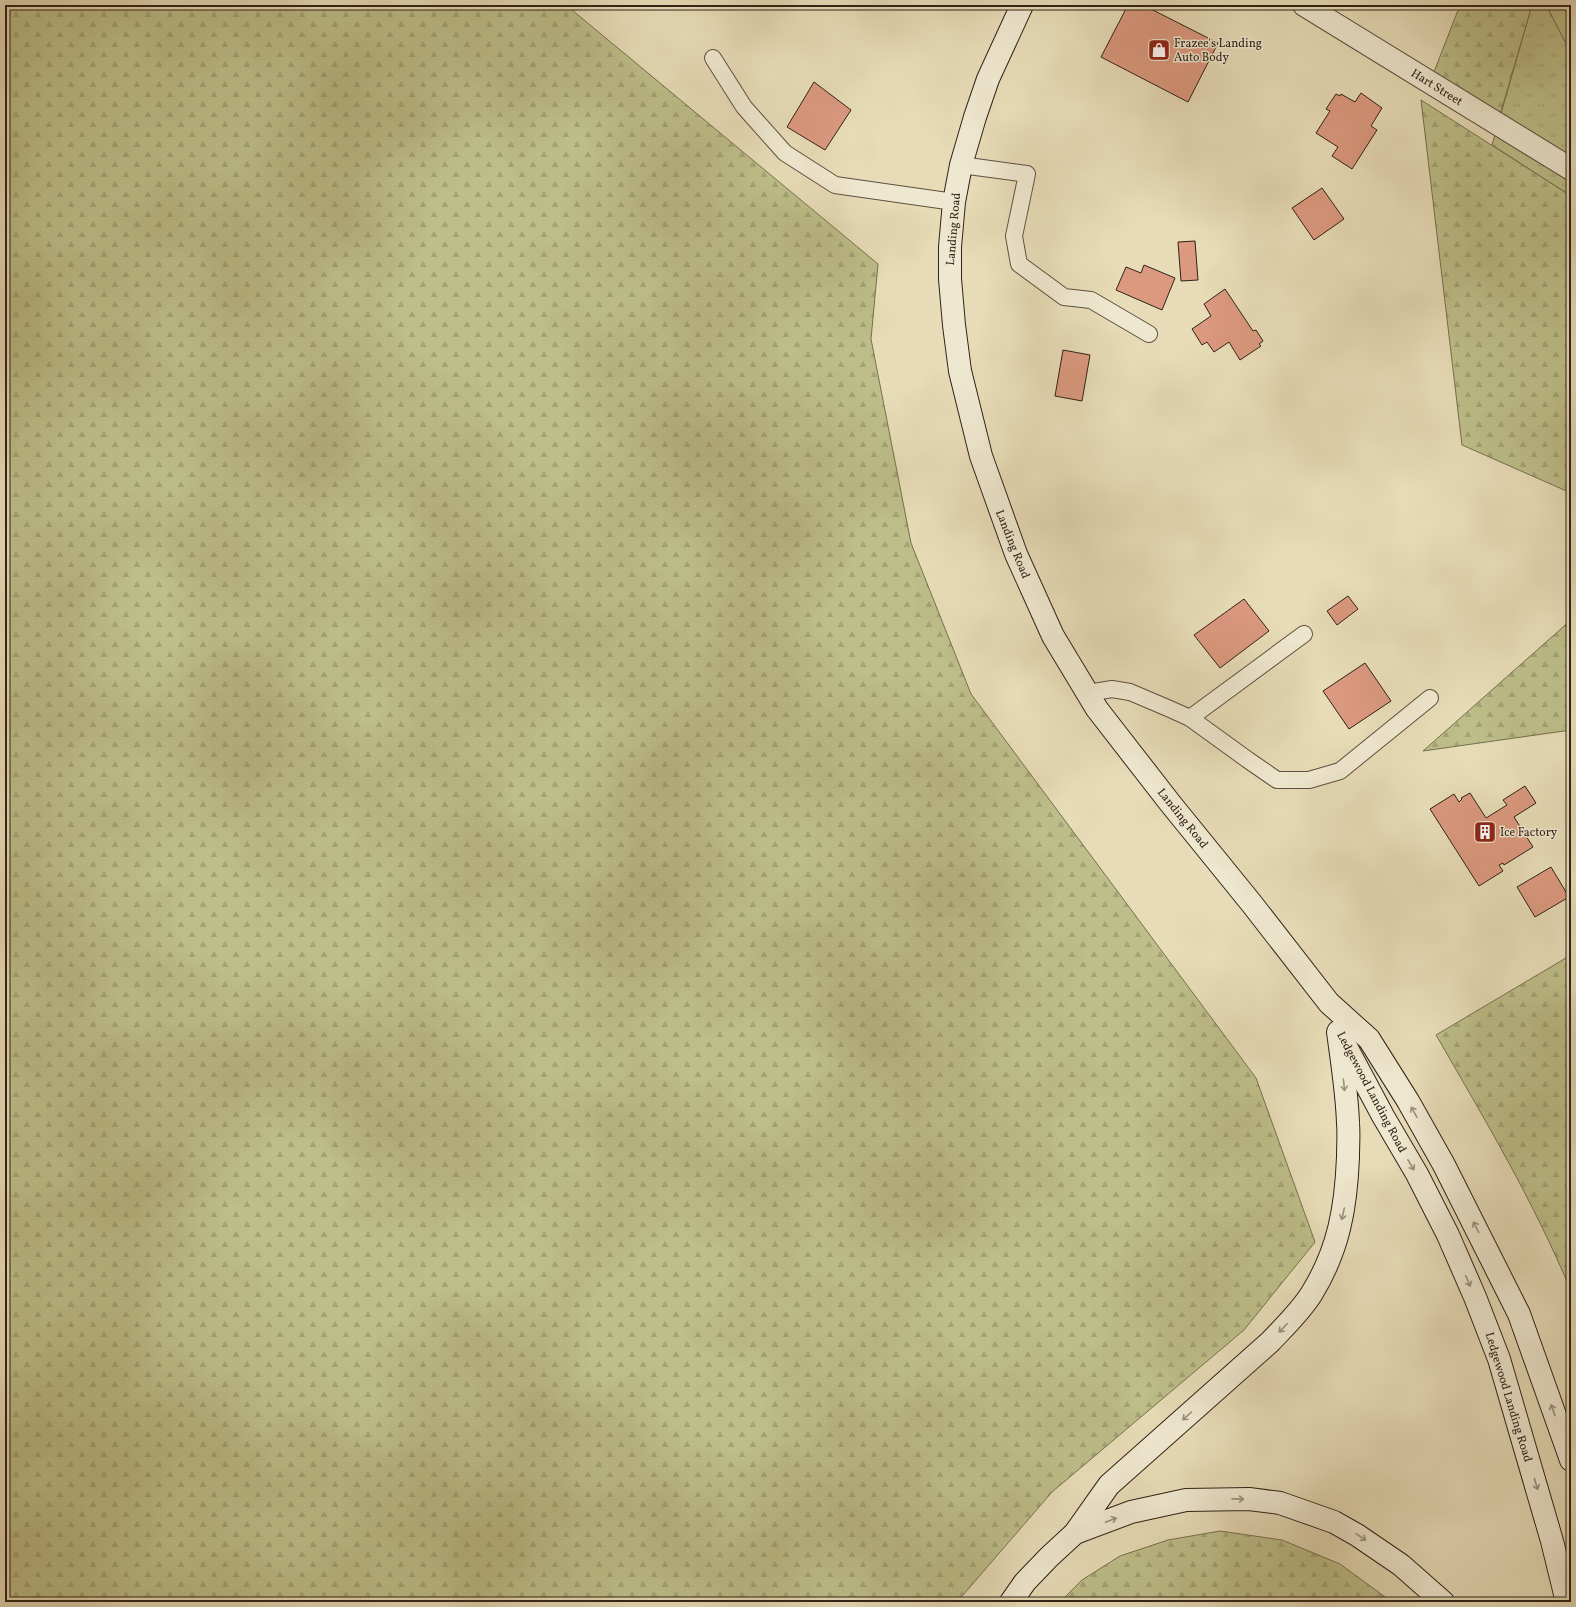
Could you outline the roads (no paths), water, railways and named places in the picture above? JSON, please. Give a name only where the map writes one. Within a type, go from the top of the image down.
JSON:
[{"type":"main road","name":"Landing Road","points":[[1022,5],[988,79],[961,165],[954,202],[950,247],[950,279],[954,325],[960,371],[981,456],[993,493],[1022,568],[1053,636],[1097,708],[1125,746],[1252,904],[1329,1003]]},
{"type":"main road","name":"Hart Street","points":[[1304,5],[1571,169]]},
{"type":"main road","name":"Ledgewood Landing Road","points":[[1329,1003],[1338,1032],[1448,1235],[1475,1297],[1499,1359],[1552,1541],[1567,1602]]},
{"type":"main road","name":"Ledgewood Landing Road","points":[[1329,1003],[1369,1039],[1408,1101],[1444,1165],[1519,1314],[1571,1460]]},
{"type":"main road","points":[[1011,1602],[1025,1582],[1075,1533],[1109,1485],[1270,1342],[1293,1318],[1311,1294],[1326,1266],[1337,1237],[1344,1212],[1347,1186],[1348,1124],[1338,1032]]},
{"type":"main road","points":[[1075,1533],[1131,1512],[1186,1500],[1249,1499],[1280,1503],[1310,1512],[1334,1522],[1357,1535],[1401,1564],[1443,1602]]},
{"type":"lane","points":[[713,58],[744,107],[784,153],[835,185],[954,202]]},
{"type":"lane","points":[[961,165],[1027,174],[1014,236],[1020,264],[1064,297],[1091,300],[1149,334]]},
{"type":"lane","points":[[1190,718],[1304,634]]},
{"type":"lane","points":[[1088,693],[1112,689],[1130,692],[1190,718],[1277,780],[1309,780],[1340,771],[1430,698]]},
{"type":"place","name":"Frazee's Landing Auto Body","points":[[1159,50]]},
{"type":"place","name":"Ice Factory","points":[[1485,832]]}]
